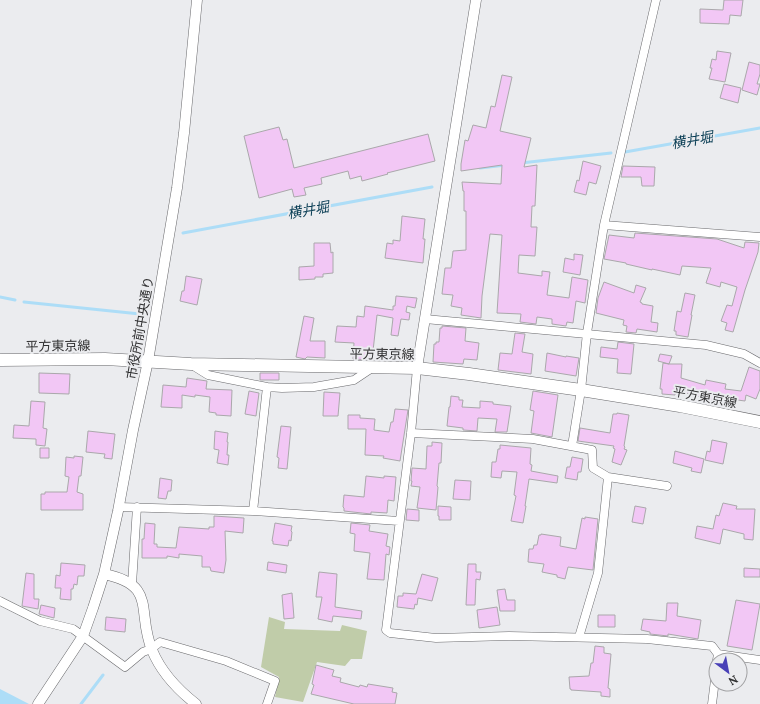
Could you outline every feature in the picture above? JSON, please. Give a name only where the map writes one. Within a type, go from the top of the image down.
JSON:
[{"type":"main road","name":"平方東京線","points":[[0,360],[105,359],[191,364],[417,368],[581,390],[680,406],[760,422]]},
{"type":"street","name":"市役所前中央通り","points":[[38,704],[83,636],[104,574],[148,361],[177,188],[184,133],[196,0]]},
{"type":"street","points":[[476,0],[417,368],[411,433],[386,630],[390,633],[436,638],[509,636],[647,639],[712,646],[715,652]]},
{"type":"street","points":[[572,446],[581,390],[587,333],[604,225],[656,0]]},
{"type":"street","points":[[604,225],[760,237]]},
{"type":"street","points":[[425,319],[706,345],[744,354],[760,363]]},
{"type":"street","points":[[191,364],[208,375],[267,387],[282,388],[314,387],[354,380],[373,367]]},
{"type":"street","points":[[253,511],[267,387]]},
{"type":"street","points":[[411,433],[533,439],[592,450],[593,468],[608,477],[667,486]]},
{"type":"street","points":[[579,637],[598,573],[608,477]]},
{"type":"street","points":[[119,507],[253,511],[399,521]]},
{"type":"street","points":[[132,584],[137,507]]},
{"type":"street","points":[[104,574],[119,577],[132,584],[138,591],[142,598],[144,619],[151,649],[158,663],[183,694],[196,704]]},
{"type":"street","points":[[0,601],[40,621],[73,628],[125,667],[143,652],[151,649],[160,642],[226,661],[275,681],[267,704]]},
{"type":"street","points":[[748,659],[760,660]]},
{"type":"street","points":[[712,704],[714,692]]},
{"type":"green space","points":[[269,617],[285,622],[284,629],[340,631],[342,625],[367,631],[362,659],[351,659],[345,666],[317,662],[303,702],[275,697],[279,677],[261,667]]},
{"type":"water","points":[[0,689],[29,704],[0,704]]},
{"type":"building","points":[[724,0],[743,0],[741,16],[730,15],[729,24],[700,23],[700,9],[723,10]]},
{"type":"building","points":[[717,51],[731,53],[725,82],[709,79],[712,68],[710,68],[712,59],[716,60]]},
{"type":"building","points":[[749,62],[760,65],[760,74],[757,84],[760,84],[757,95],[742,90]]},
{"type":"building","points":[[502,75],[512,77],[500,131],[531,138],[524,167],[537,165],[535,206],[532,206],[531,227],[537,227],[535,256],[519,255],[518,273],[542,276],[542,271],[550,272],[547,295],[569,298],[572,277],[588,280],[585,303],[576,301],[573,323],[567,322],[566,326],[552,324],[552,319],[537,317],[536,324],[520,322],[521,314],[497,313],[502,235],[490,234],[482,296],[481,318],[461,315],[462,308],[451,306],[453,295],[442,294],[445,268],[451,268],[453,251],[466,250],[466,211],[464,211],[464,191],[462,182],[501,184],[502,165],[461,171],[461,164],[465,140],[468,141],[473,125],[486,128],[491,106],[495,107]]},
{"type":"building","points":[[724,84],[741,88],[738,103],[720,98]]},
{"type":"building","points":[[279,127],[283,140],[287,139],[294,168],[428,134],[435,161],[362,181],[361,176],[350,179],[348,171],[321,178],[322,184],[304,188],[306,195],[294,197],[292,189],[259,198],[244,136]]},
{"type":"building","points":[[583,161],[601,166],[596,184],[589,182],[586,195],[574,192],[577,180],[579,181]]},
{"type":"building","points":[[623,166],[655,167],[654,186],[642,186],[641,177],[621,177]]},
{"type":"building","points":[[402,216],[425,219],[423,263],[385,258],[387,243],[393,244],[393,240],[400,241]]},
{"type":"building","points":[[635,233],[717,239],[744,248],[745,242],[759,243],[758,252],[733,332],[725,330],[727,323],[721,321],[727,305],[732,306],[737,287],[721,282],[720,287],[706,283],[711,268],[682,266],[680,275],[604,259],[609,235],[634,238]]},
{"type":"building","points":[[314,243],[330,243],[331,253],[333,252],[333,273],[323,274],[323,277],[315,277],[315,279],[299,280],[299,267],[314,266]]},
{"type":"building","points":[[574,254],[583,255],[580,275],[563,272],[565,258],[574,260]]},
{"type":"building","points":[[186,276],[202,279],[197,305],[180,301],[182,291],[184,291]]},
{"type":"building","points":[[604,282],[634,293],[636,285],[646,288],[640,302],[642,304],[653,306],[651,322],[658,323],[657,332],[637,329],[636,333],[626,332],[627,326],[623,325],[624,320],[596,313],[598,298]]},
{"type":"building","points":[[685,293],[695,295],[688,337],[676,335],[676,331],[674,331],[677,311],[681,312]]},
{"type":"building","points":[[396,296],[417,298],[415,308],[407,306],[406,312],[410,313],[409,320],[401,319],[398,336],[391,335],[393,318],[377,315],[372,360],[353,359],[354,343],[335,342],[337,326],[356,327],[357,316],[364,317],[365,306],[393,310]]},
{"type":"building","points":[[304,316],[314,318],[310,341],[325,341],[325,358],[307,357],[305,359],[296,357]]},
{"type":"building","points":[[442,326],[466,328],[465,341],[479,343],[477,360],[464,359],[463,364],[433,362],[434,344],[439,342],[440,328],[442,328]]},
{"type":"building","points":[[515,333],[525,334],[522,352],[533,354],[531,374],[498,370],[500,353],[512,354]]},
{"type":"building","points":[[618,342],[634,344],[631,374],[617,373],[618,359],[600,357],[601,347],[617,349]]},
{"type":"building","points":[[547,353],[579,358],[576,376],[545,371]]},
{"type":"building","points":[[660,354],[672,356],[669,364],[658,361]]},
{"type":"building","points":[[663,363],[682,364],[681,378],[705,385],[706,380],[726,384],[725,389],[741,391],[749,367],[760,371],[760,389],[756,399],[746,395],[745,401],[715,397],[714,401],[676,390],[675,395],[662,394],[662,389],[660,389]]},
{"type":"building","points":[[39,373],[70,374],[69,394],[39,393]]},
{"type":"building","points":[[260,373],[279,373],[279,380],[260,380]]},
{"type":"building","points":[[187,378],[207,381],[206,389],[232,390],[231,416],[216,415],[216,413],[209,412],[210,397],[195,395],[195,397],[182,395],[182,408],[161,407],[163,385],[186,387]]},
{"type":"building","points":[[249,391],[259,393],[256,416],[245,414]]},
{"type":"building","points":[[533,391],[558,395],[552,437],[531,433],[534,411],[530,410]]},
{"type":"building","points":[[324,392],[340,393],[338,416],[323,416]]},
{"type":"building","points":[[451,396],[459,397],[459,400],[463,400],[462,407],[480,408],[480,401],[511,406],[507,432],[495,432],[497,419],[478,418],[477,431],[463,430],[463,428],[447,426]]},
{"type":"building","points":[[31,401],[45,402],[43,428],[47,429],[45,446],[36,445],[36,439],[13,438],[14,425],[29,426]]},
{"type":"building","points":[[395,409],[408,410],[400,461],[383,458],[384,456],[365,455],[366,429],[348,429],[348,415],[360,415],[360,418],[375,419],[374,430],[389,432],[391,422],[393,422]]},
{"type":"building","points":[[617,413],[629,415],[624,446],[624,449],[627,450],[621,465],[612,462],[615,449],[613,448],[614,446],[578,441],[580,428],[610,433],[613,414]]},
{"type":"building","points":[[281,426],[291,427],[287,469],[278,468],[279,458],[277,457]]},
{"type":"building","points":[[88,431],[115,434],[112,459],[104,458],[105,454],[86,452]]},
{"type":"building","points":[[215,431],[228,433],[228,465],[217,463],[219,450],[214,449]]},
{"type":"building","points":[[712,440],[727,443],[723,464],[705,460],[707,451],[710,452]]},
{"type":"building","points":[[432,442],[442,443],[441,463],[439,463],[436,510],[417,508],[420,487],[411,486],[412,468],[426,469],[427,446],[432,446]]},
{"type":"building","points":[[500,445],[531,448],[531,471],[558,476],[557,483],[529,479],[523,523],[511,521],[516,496],[514,495],[517,472],[502,471],[501,478],[491,477],[492,462],[496,462]]},
{"type":"building","points":[[40,448],[49,448],[49,458],[40,458]]},
{"type":"building","points":[[675,451],[704,459],[701,473],[691,471],[692,468],[673,463]]},
{"type":"building","points":[[74,456],[83,457],[81,476],[79,476],[77,492],[83,494],[83,510],[41,510],[41,494],[45,494],[45,492],[67,492],[69,477],[65,476],[66,457],[74,458]]},
{"type":"building","points":[[572,457],[583,459],[581,472],[578,472],[577,480],[565,478],[567,467],[570,467]]},
{"type":"building","points":[[366,476],[384,478],[384,476],[396,477],[394,501],[388,500],[387,513],[371,512],[371,514],[344,511],[344,495],[364,497]]},
{"type":"building","points":[[160,478],[172,480],[171,491],[168,491],[166,499],[158,498]]},
{"type":"building","points":[[455,480],[471,481],[470,500],[453,499]]},
{"type":"building","points":[[723,503],[737,506],[736,509],[755,509],[753,540],[744,539],[744,534],[723,529],[720,544],[695,538],[697,526],[713,529],[716,515],[719,516]]},
{"type":"building","points":[[438,506],[451,507],[451,520],[439,520]]},
{"type":"building","points":[[635,506],[646,508],[643,524],[632,522]]},
{"type":"building","points":[[407,509],[419,510],[419,521],[406,520]]},
{"type":"building","points":[[214,516],[244,518],[243,533],[225,531],[226,560],[224,573],[211,571],[210,567],[202,567],[202,556],[179,554],[179,558],[167,556],[167,558],[142,558],[142,539],[144,539],[145,523],[155,524],[154,544],[157,544],[157,547],[176,548],[179,527],[209,529],[209,527],[214,527]]},
{"type":"building","points":[[585,517],[598,519],[593,570],[568,567],[565,579],[557,577],[557,575],[542,572],[544,564],[528,562],[529,549],[533,549],[534,545],[537,545],[539,535],[541,534],[561,537],[560,546],[576,549],[582,518],[585,519]]},
{"type":"building","points":[[275,523],[292,526],[291,541],[289,540],[288,546],[273,544],[272,541]]},
{"type":"building","points":[[351,523],[370,525],[369,531],[388,534],[386,546],[390,547],[389,555],[386,554],[384,580],[367,579],[370,553],[354,551],[355,534],[350,533]]},
{"type":"building","points":[[268,562],[287,565],[286,573],[267,570]]},
{"type":"building","points":[[61,563],[85,565],[84,576],[78,576],[77,585],[74,584],[73,589],[71,589],[71,600],[60,599],[61,588],[55,588],[56,575],[60,576]]},
{"type":"building","points":[[468,564],[476,564],[476,572],[481,572],[480,580],[476,579],[475,605],[466,605]]},
{"type":"building","points":[[744,568],[760,569],[760,577],[744,577]]},
{"type":"building","points":[[319,572],[337,574],[335,607],[362,611],[361,619],[333,616],[332,622],[318,619],[322,597],[316,597]]},
{"type":"building","points":[[26,573],[34,574],[34,599],[39,599],[38,609],[22,606]]},
{"type":"building","points":[[422,574],[438,578],[432,601],[418,598],[417,605],[415,604],[414,609],[397,607],[398,596],[403,596],[403,593],[416,594]]},
{"type":"building","points":[[505,589],[507,600],[515,600],[515,611],[500,611],[497,590]]},
{"type":"building","points":[[292,593],[294,618],[284,619],[282,595]]},
{"type":"building","points":[[736,600],[760,604],[752,650],[727,646]]},
{"type":"building","points":[[667,603],[678,603],[677,616],[701,620],[698,639],[668,634],[668,636],[650,634],[650,632],[641,630],[643,619],[666,621]]},
{"type":"building","points":[[41,605],[55,608],[54,618],[39,614]]},
{"type":"building","points":[[497,607],[500,625],[479,628],[477,610]]},
{"type":"building","points":[[598,615],[615,615],[615,627],[598,627]]},
{"type":"building","points":[[106,617],[126,619],[125,632],[105,630]]},
{"type":"building","points":[[595,646],[604,647],[604,653],[611,654],[608,688],[610,689],[610,697],[601,696],[601,692],[570,689],[569,677],[589,676],[591,663],[593,663]]},
{"type":"building","points":[[316,665],[334,670],[332,676],[341,678],[340,682],[359,687],[360,685],[367,687],[368,684],[393,688],[392,692],[397,693],[395,704],[354,704],[311,694],[314,685],[312,684]]},
{"type":"waterway","name":"横井堀","points":[[625,152],[760,128]]},
{"type":"waterway","name":"横井堀","points":[[521,163],[611,153]]},
{"type":"waterway","name":"横井堀","points":[[480,168],[506,165]]},
{"type":"waterway","name":"横井堀","points":[[183,233],[432,187]]},
{"type":"waterway","points":[[0,297],[15,300]]},
{"type":"waterway","points":[[24,302],[140,314]]},
{"type":"waterway","points":[[81,704],[103,675]]}]
